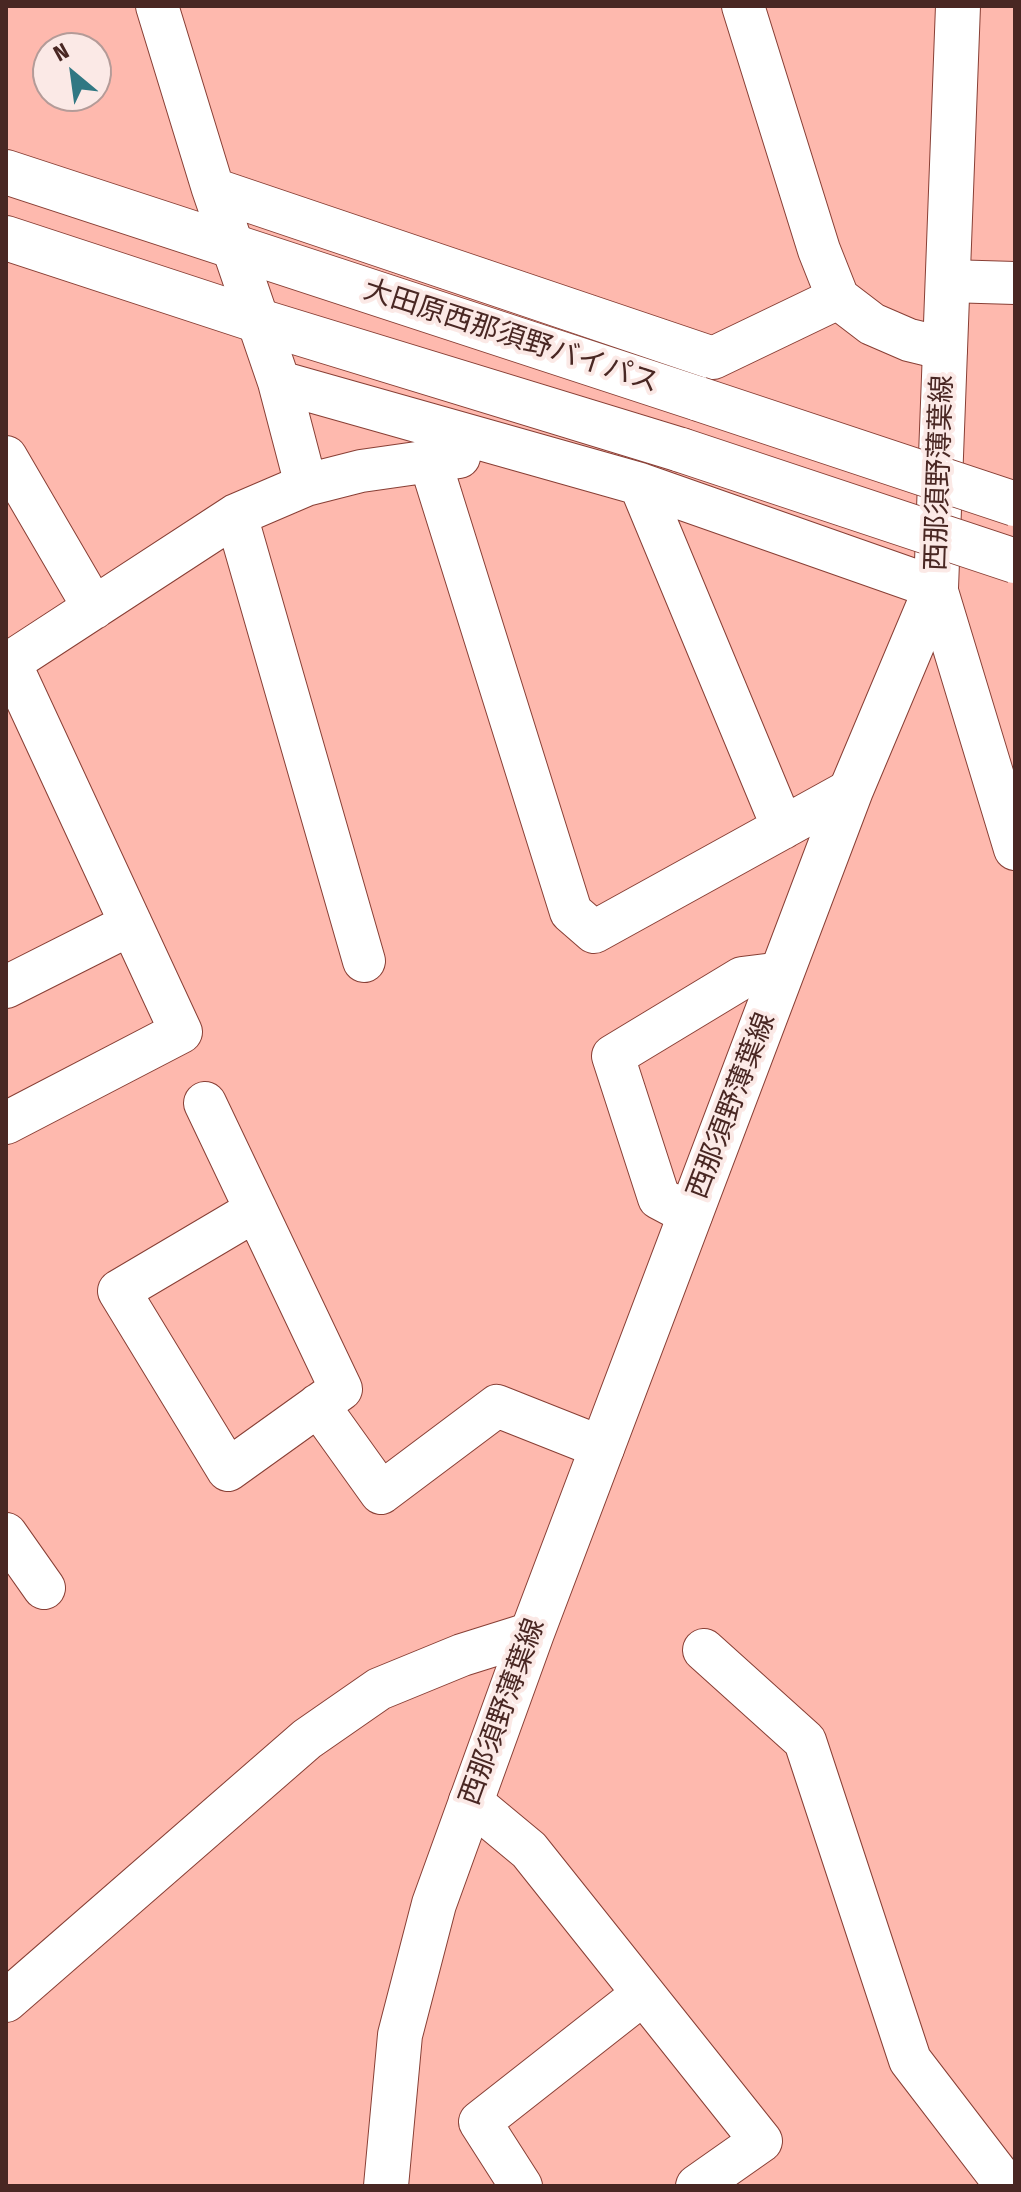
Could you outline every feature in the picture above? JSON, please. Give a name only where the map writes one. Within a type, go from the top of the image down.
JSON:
[{"type":"main road","name":"西那須野薄葉線","points":[[386,2186],[400,2035],[434,1904],[532,1633],[851,790],[936,588],[958,6]]},
{"type":"main road","name":"大田原西那須野バイパス","points":[[6,172],[1015,504]]},
{"type":"main road","name":"大田原西那須野バイパス","points":[[6,238],[256,320],[681,450],[1015,561]]},
{"type":"street","points":[[157,6],[213,189],[279,382],[306,485]]},
{"type":"street","points":[[743,6],[819,250],[838,298],[872,324],[909,340],[946,349]]},
{"type":"street","points":[[213,189],[713,358],[838,298]]},
{"type":"street","points":[[948,281],[1015,283]]},
{"type":"street","points":[[279,382],[640,484],[936,588],[1015,849]]},
{"type":"street","points":[[6,1123],[181,1032],[8,664],[236,515],[306,485],[361,471],[517,448]]},
{"type":"street","points":[[6,457],[94,608]]},
{"type":"street","points":[[430,461],[571,912],[594,932],[851,790]]},
{"type":"street","points":[[640,484],[783,828]]},
{"type":"street","points":[[236,515],[364,961]]},
{"type":"street","points":[[6,987],[131,924]]},
{"type":"street","points":[[691,1215],[659,1198],[613,1056],[742,978],[782,973]]},
{"type":"street","points":[[205,1103],[256,1210],[341,1389],[228,1470],[119,1291],[256,1210]]},
{"type":"street","points":[[318,1405],[381,1493],[497,1406],[603,1448]]},
{"type":"street","points":[[6,1534],[44,1588]]},
{"type":"street","points":[[6,2001],[307,1739],[379,1689],[462,1655],[532,1633]]},
{"type":"street","points":[[704,1650],[805,1741],[910,2060],[1002,2180],[1003,2186]]},
{"type":"street","points":[[470,1801],[529,1850],[761,2141],[697,2186]]},
{"type":"street","points":[[521,2186],[480,2122],[643,1994]]}]
